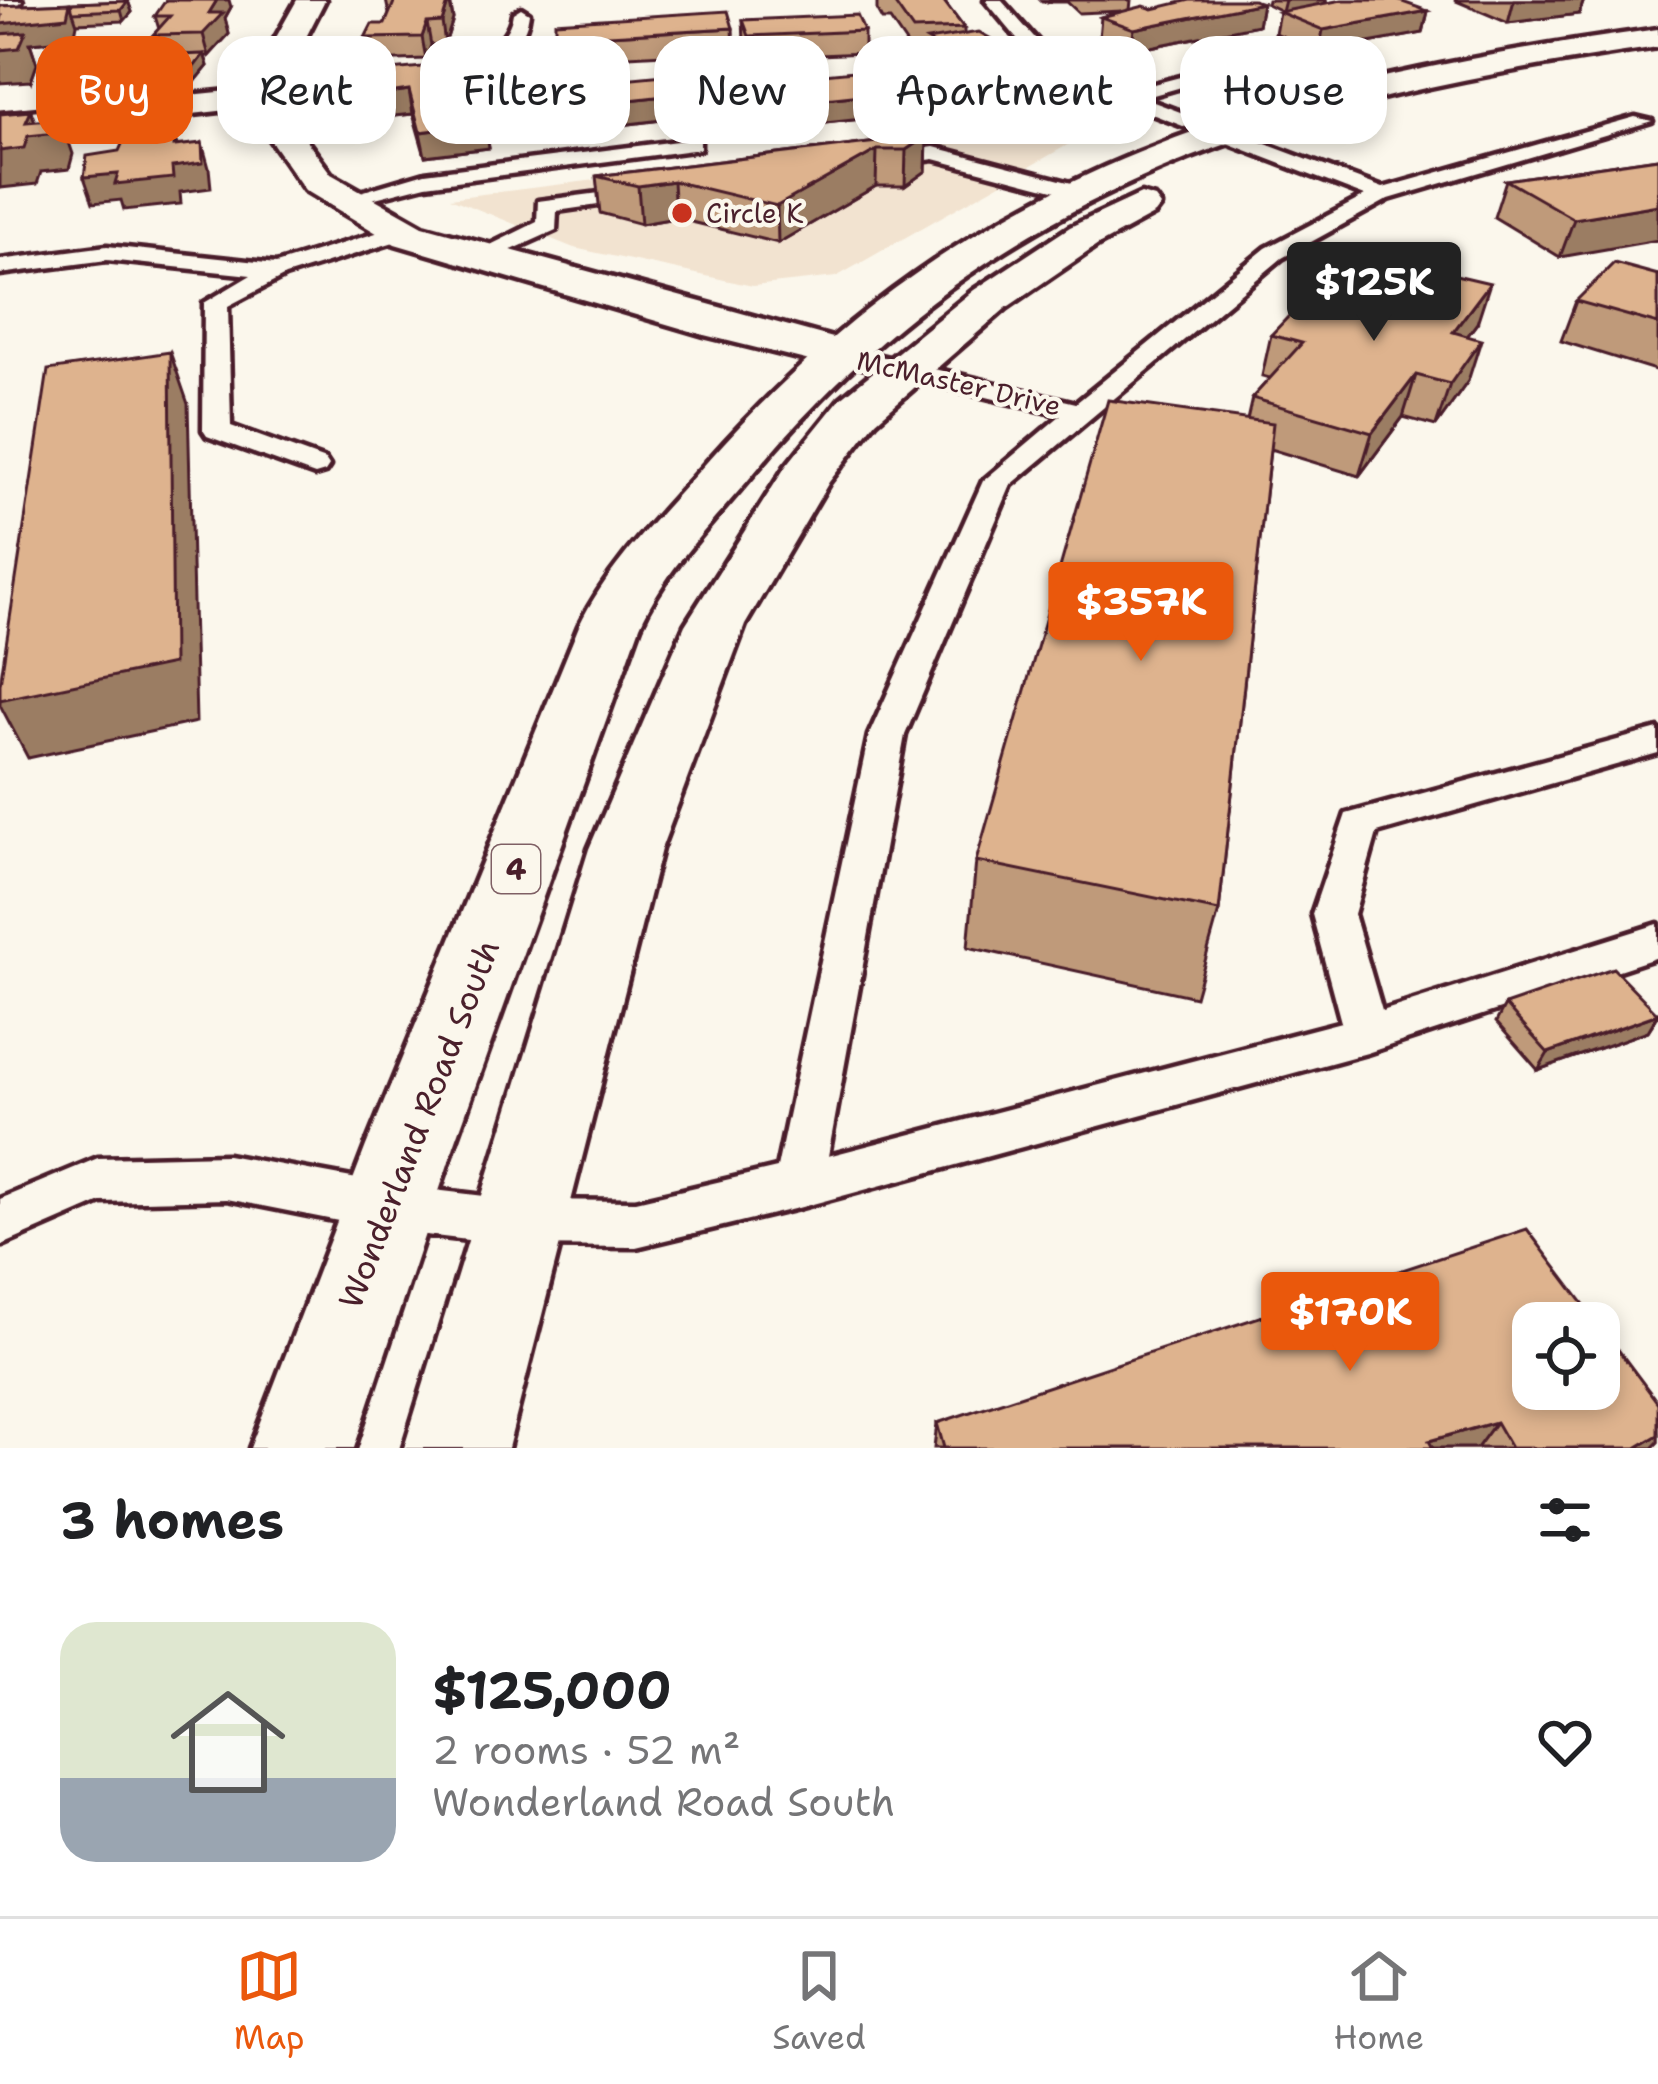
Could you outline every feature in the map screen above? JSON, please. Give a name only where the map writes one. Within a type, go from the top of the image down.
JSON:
[{"type":"main road","points":[[292,36],[311,0]]},
{"type":"main road","name":"Wonderland Road South","points":[[1387,82],[1450,67],[1658,38]]},
{"type":"main road","name":"Wonderland Road South","points":[[302,1448],[384,1207],[617,610],[725,467],[872,363],[990,299],[1084,236],[1194,180],[1358,117],[1493,84],[1658,58]]},
{"type":"main road","points":[[0,125],[217,102]]},
{"type":"main road","points":[[291,144],[318,182],[402,232],[872,363]]},
{"type":"main road","name":"Wonderland Road South","points":[[456,1448],[625,849],[715,625],[805,477],[858,410],[872,363],[923,281],[1024,217],[1190,144]]},
{"type":"lane","points":[[994,0],[1024,36]]},
{"type":"lane","points":[[396,84],[440,79],[493,56],[519,30],[521,13]]},
{"type":"lane","points":[[798,1186],[887,735],[998,481],[1274,253],[1382,195],[1642,121]]},
{"type":"lane","points":[[1252,144],[1382,195]]},
{"type":"lane","points":[[348,200],[425,179],[693,145]]},
{"type":"lane","points":[[865,162],[934,153],[1080,191]]},
{"type":"lane","points":[[478,256],[548,225],[546,206],[660,190]]},
{"type":"lane","points":[[315,466],[217,430],[216,303],[277,271],[402,232]]},
{"type":"lane","points":[[0,267],[107,253],[277,271]]},
{"type":"lane","name":"McMaster Drive","points":[[872,363],[1081,412]]},
{"type":"lane","points":[[1367,1034],[1334,914],[1360,824],[1658,741]]},
{"type":"lane","points":[[0,1223],[98,1180],[227,1177],[384,1207],[518,1223],[637,1224],[798,1186],[1367,1034],[1658,940]]},
{"type":"shaded area","points":[[886,144],[1069,144],[836,277],[753,286],[574,248],[450,198]]},
{"type":"building","points":[[166,0],[217,0],[209,13],[223,13],[203,34],[153,35],[170,16],[155,16]]},
{"type":"building","points":[[395,0],[449,0],[442,22],[427,23],[420,37],[366,36],[372,24],[385,24]]},
{"type":"building","points":[[892,0],[943,0],[964,28],[913,30]]},
{"type":"building","points":[[1190,0],[1262,3],[1134,29],[1101,17],[1144,6],[1153,9]]},
{"type":"building","points":[[1342,0],[1397,0],[1428,11],[1323,30],[1279,12]]},
{"type":"building","points":[[128,1],[121,10],[73,12],[71,5],[73,3]]},
{"type":"building","points":[[70,3],[67,17],[0,24],[0,6]]},
{"type":"building","points":[[728,11],[733,28],[555,36],[555,22]]},
{"type":"building","points":[[857,15],[864,31],[749,36],[743,20]]},
{"type":"building","points":[[26,32],[19,48],[0,50],[0,34]]},
{"type":"building","points":[[420,67],[420,132],[409,90],[396,92],[396,69]]},
{"type":"building","points":[[853,71],[853,96],[829,99],[829,73]]},
{"type":"building","points":[[654,76],[654,97],[630,100],[630,78]]},
{"type":"building","points":[[31,111],[26,122],[36,121],[36,135],[28,136],[24,148],[0,151],[0,114]]},
{"type":"building","points":[[202,143],[203,163],[172,167],[173,178],[115,184],[118,174],[84,177],[87,156],[119,151],[122,144]]},
{"type":"building","points":[[861,144],[915,144],[906,150],[877,150],[777,206],[673,181],[638,186],[596,176]]},
{"type":"building","points":[[1658,158],[1658,205],[1574,219],[1506,180]]},
{"type":"building","points":[[1379,257],[1490,283],[1453,332],[1481,340],[1450,384],[1416,375],[1372,433],[1252,398],[1302,343],[1271,335],[1307,297],[1335,305]]},
{"type":"building","points":[[1614,263],[1658,275],[1658,324],[1576,301]]},
{"type":"building","points":[[170,352],[173,664],[0,700],[48,370]]},
{"type":"building","points":[[1108,400],[1273,423],[1219,911],[976,861]]},
{"type":"building","points":[[1613,968],[1658,1014],[1548,1053],[1505,1005]]},
{"type":"building","points":[[1527,1229],[1582,1302],[1512,1302],[1512,1410],[1620,1410],[1620,1352],[1658,1403],[1658,1435],[1636,1448],[1511,1448],[1496,1422],[1429,1441],[1433,1448],[944,1448],[937,1423]]},
{"type":"place","name":"Circle K","points":[[682,213]]}]
